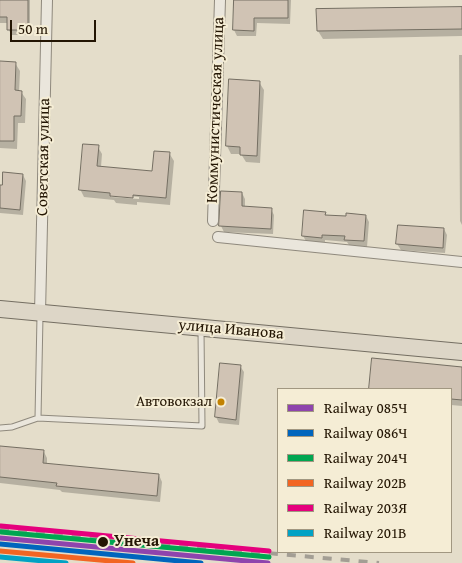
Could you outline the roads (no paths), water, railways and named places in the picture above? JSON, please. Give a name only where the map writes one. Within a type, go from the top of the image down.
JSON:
[{"type":"main road","name":"улица Иванова","points":[[0,309],[462,352]]},
{"type":"street","name":"Советская улица","points":[[40,313],[47,0]]},
{"type":"street","name":"Коммунистическая улица","points":[[213,221],[220,0]]},
{"type":"street","points":[[218,237],[462,262]]},
{"type":"lane","points":[[38,418],[40,313]]},
{"type":"lane","points":[[0,428],[12,427],[38,418],[202,426],[201,327]]},
{"type":"railway","points":[[0,529],[379,563]]},
{"type":"rail line","name":"203Я","points":[[1,526],[269,551]]},
{"type":"rail line","name":"204Ч","points":[[1,532],[269,557]]},
{"type":"rail line","name":"085Ч","points":[[0,538],[268,563]]},
{"type":"rail line","name":"086Ч","points":[[0,544],[201,563]]},
{"type":"rail line","name":"202В","points":[[0,551],[133,563]]},
{"type":"rail line","name":"201В","points":[[0,557],[66,563]]},
{"type":"place","name":"Автовокзал","points":[[221,402]]},
{"type":"place","name":"Унеча","points":[[103,542]]}]
